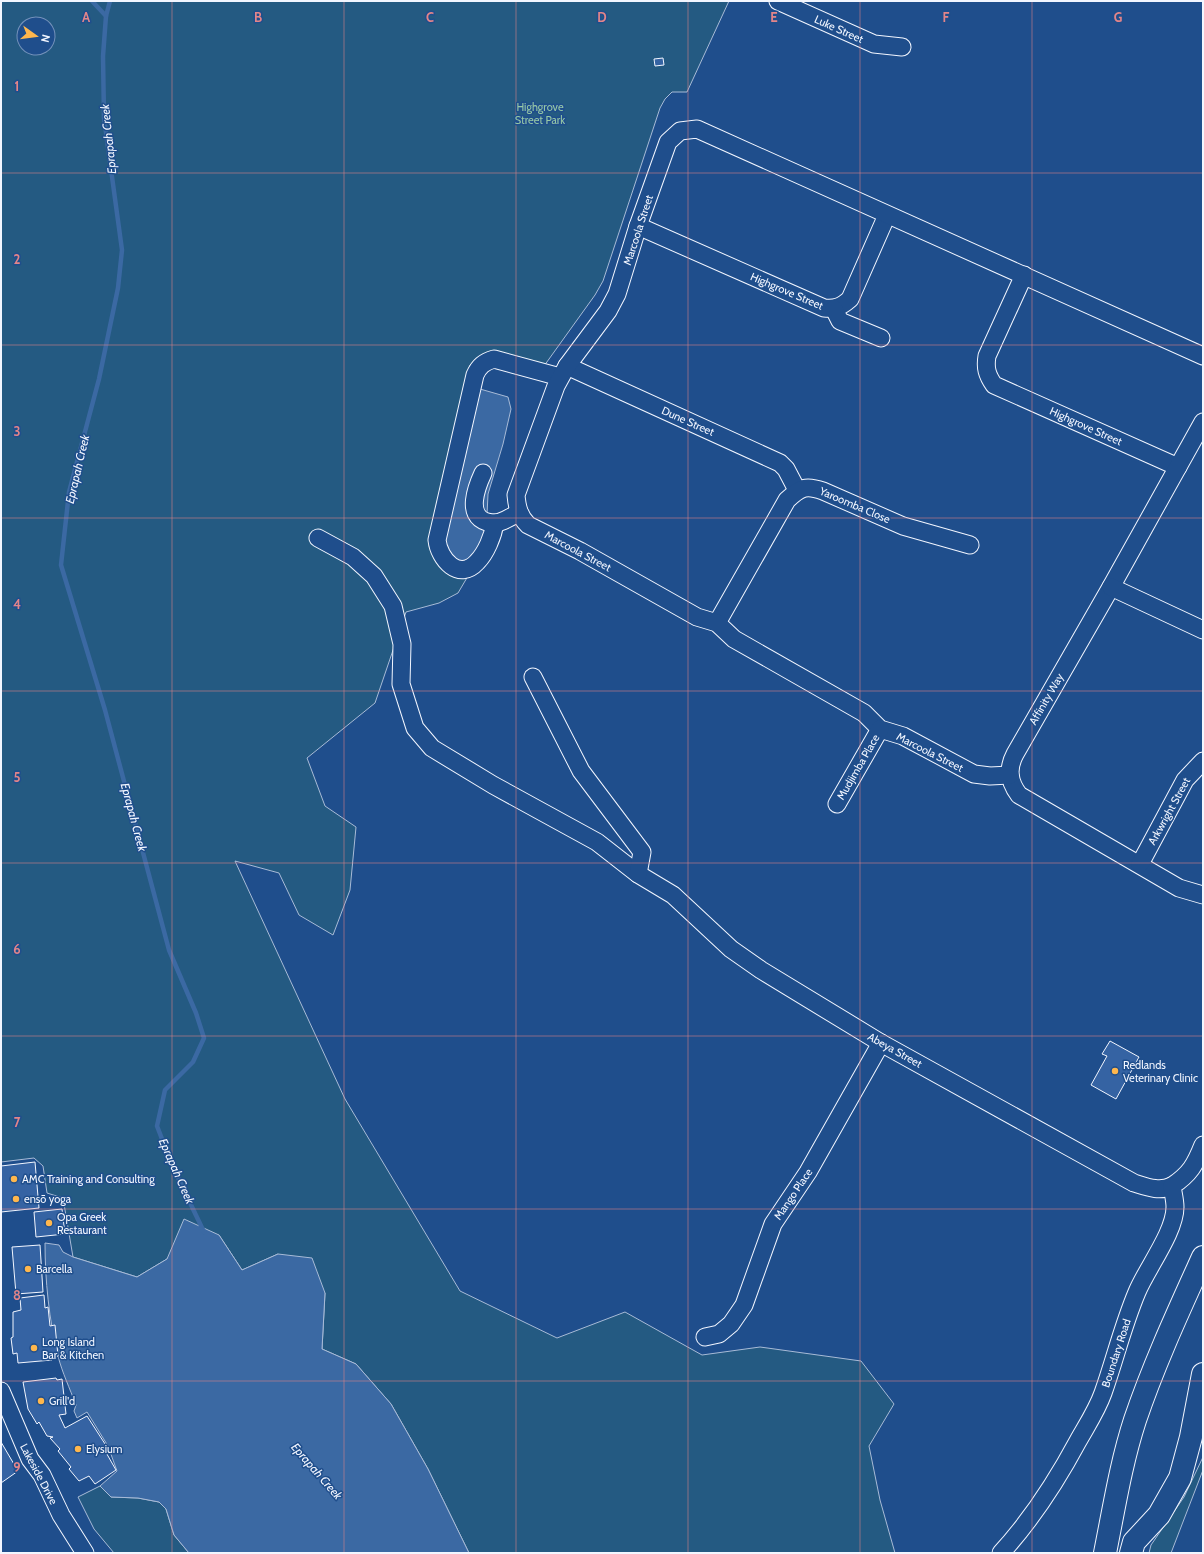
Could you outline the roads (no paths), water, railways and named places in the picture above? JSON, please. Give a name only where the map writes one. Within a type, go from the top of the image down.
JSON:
[{"type":"highway","points":[[1105,1553],[1122,1466],[1142,1400],[1203,1257]]},
{"type":"highway","points":[[1131,1553],[1134,1542],[1159,1515],[1180,1478],[1191,1437],[1203,1374]]},
{"type":"highway","points":[[1093,1553],[1117,1491]]},
{"type":"street","name":"Luke Street","points":[[778,1],[874,44],[902,47]]},
{"type":"street","name":"Marcoola Street","points":[[887,215],[697,129],[680,132],[668,142],[638,226],[617,294],[608,311],[563,372],[516,495],[519,512],[521,519],[528,525],[580,551],[697,617],[717,623],[734,639],[864,713],[880,729],[904,736],[974,774],[990,776],[1010,775]]},
{"type":"street","points":[[887,215],[1203,356]]},
{"type":"street","name":"Highgrove Street","points":[[638,226],[824,308],[834,309],[843,306],[850,299],[887,215]]},
{"type":"street","name":"Highgrove Street","points":[[1024,275],[987,356],[985,366],[988,376],[994,385],[1178,467]]},
{"type":"street","points":[[834,309],[840,321],[881,338]]},
{"type":"street","name":"Dune Street","points":[[495,523],[493,534],[477,562],[471,567],[464,570],[456,568],[449,565],[441,557],[437,540],[477,371],[479,367],[487,361],[494,359],[563,372],[780,463],[786,469],[797,490]]},
{"type":"street","name":"Affinity Way","points":[[1010,775],[1010,763],[1014,754],[1111,587],[1203,422]]},
{"type":"street","points":[[484,473],[477,487],[475,510],[483,521],[495,523],[519,512]]},
{"type":"street","name":"Yaroomba Close","points":[[797,490],[810,487],[823,491],[903,526],[970,545]]},
{"type":"street","points":[[717,623],[787,500],[797,490]]},
{"type":"street","name":"Abeya Street","points":[[318,538],[353,557],[374,576],[393,606],[402,644],[402,684],[414,728],[432,748],[493,785],[597,842],[638,874],[673,895],[731,949],[761,970],[881,1043],[1134,1183],[1155,1189],[1172,1186]]},
{"type":"street","points":[[1111,587],[1203,630]]},
{"type":"street","points":[[533,677],[581,771],[642,852],[638,874]]},
{"type":"street","name":"Mudjimba Place","points":[[837,804],[880,729]]},
{"type":"street","name":"Arkwright Street","points":[[1140,864],[1185,780],[1203,761]]},
{"type":"street","points":[[1010,775],[1012,786],[1019,796],[1180,888],[1203,895]]},
{"type":"street","name":"Mango Place","points":[[705,1337],[719,1334],[731,1324],[744,1305],[773,1224],[808,1172],[881,1043]]},
{"type":"street","points":[[1172,1186],[1187,1176],[1196,1162],[1203,1145]]},
{"type":"street","name":"Boundary Road","points":[[1001,1553],[1039,1508],[1096,1410],[1103,1393],[1131,1306],[1139,1287],[1171,1226],[1175,1208],[1172,1186]]},
{"type":"street","name":"Lakeside Drive","points":[[1,1390],[30,1459],[42,1475],[60,1515],[83,1552]]},
{"type":"water","points":[[480,389],[508,397],[511,409],[503,444],[488,494],[486,536],[469,562],[454,561],[445,544],[445,536]]},
{"type":"water","points":[[184,1219],[219,1235],[242,1270],[278,1254],[312,1258],[325,1293],[322,1349],[356,1364],[391,1404],[428,1469],[469,1553],[189,1553],[174,1535],[166,1509],[159,1502],[138,1498],[111,1497],[100,1486],[117,1471],[108,1446],[87,1412],[77,1418],[74,1411],[76,1405],[60,1362],[52,1328],[47,1286],[45,1243],[59,1245],[63,1252],[73,1257],[137,1277],[167,1259]]},
{"type":"waterway","points":[[92,1],[106,16]]},
{"type":"waterway","name":"Eprapah Creek","points":[[110,1],[106,16],[103,56],[104,118],[122,250],[118,288],[99,379],[69,492],[61,565],[105,710],[169,950],[196,1013],[204,1038],[193,1062],[165,1090],[157,1126],[172,1165],[204,1232]]},
{"type":"place","name":"Redlands Veterinary Clinic","points":[[1115,1071]]},
{"type":"place","name":"AMC Training and Consulting","points":[[14,1179]]},
{"type":"place","name":"ensō yoga","points":[[16,1199]]},
{"type":"place","name":"Opa Greek Restaurant","points":[[49,1223]]},
{"type":"place","name":"Barcella","points":[[28,1269]]},
{"type":"place","name":"Long Island Bar & Kitchen","points":[[34,1348]]},
{"type":"place","name":"Grill'd","points":[[41,1401]]},
{"type":"place","name":"Elysium","points":[[78,1449]]},
{"type":"park label","name":"Highgrove Street Park","points":[[540,113]]}]
